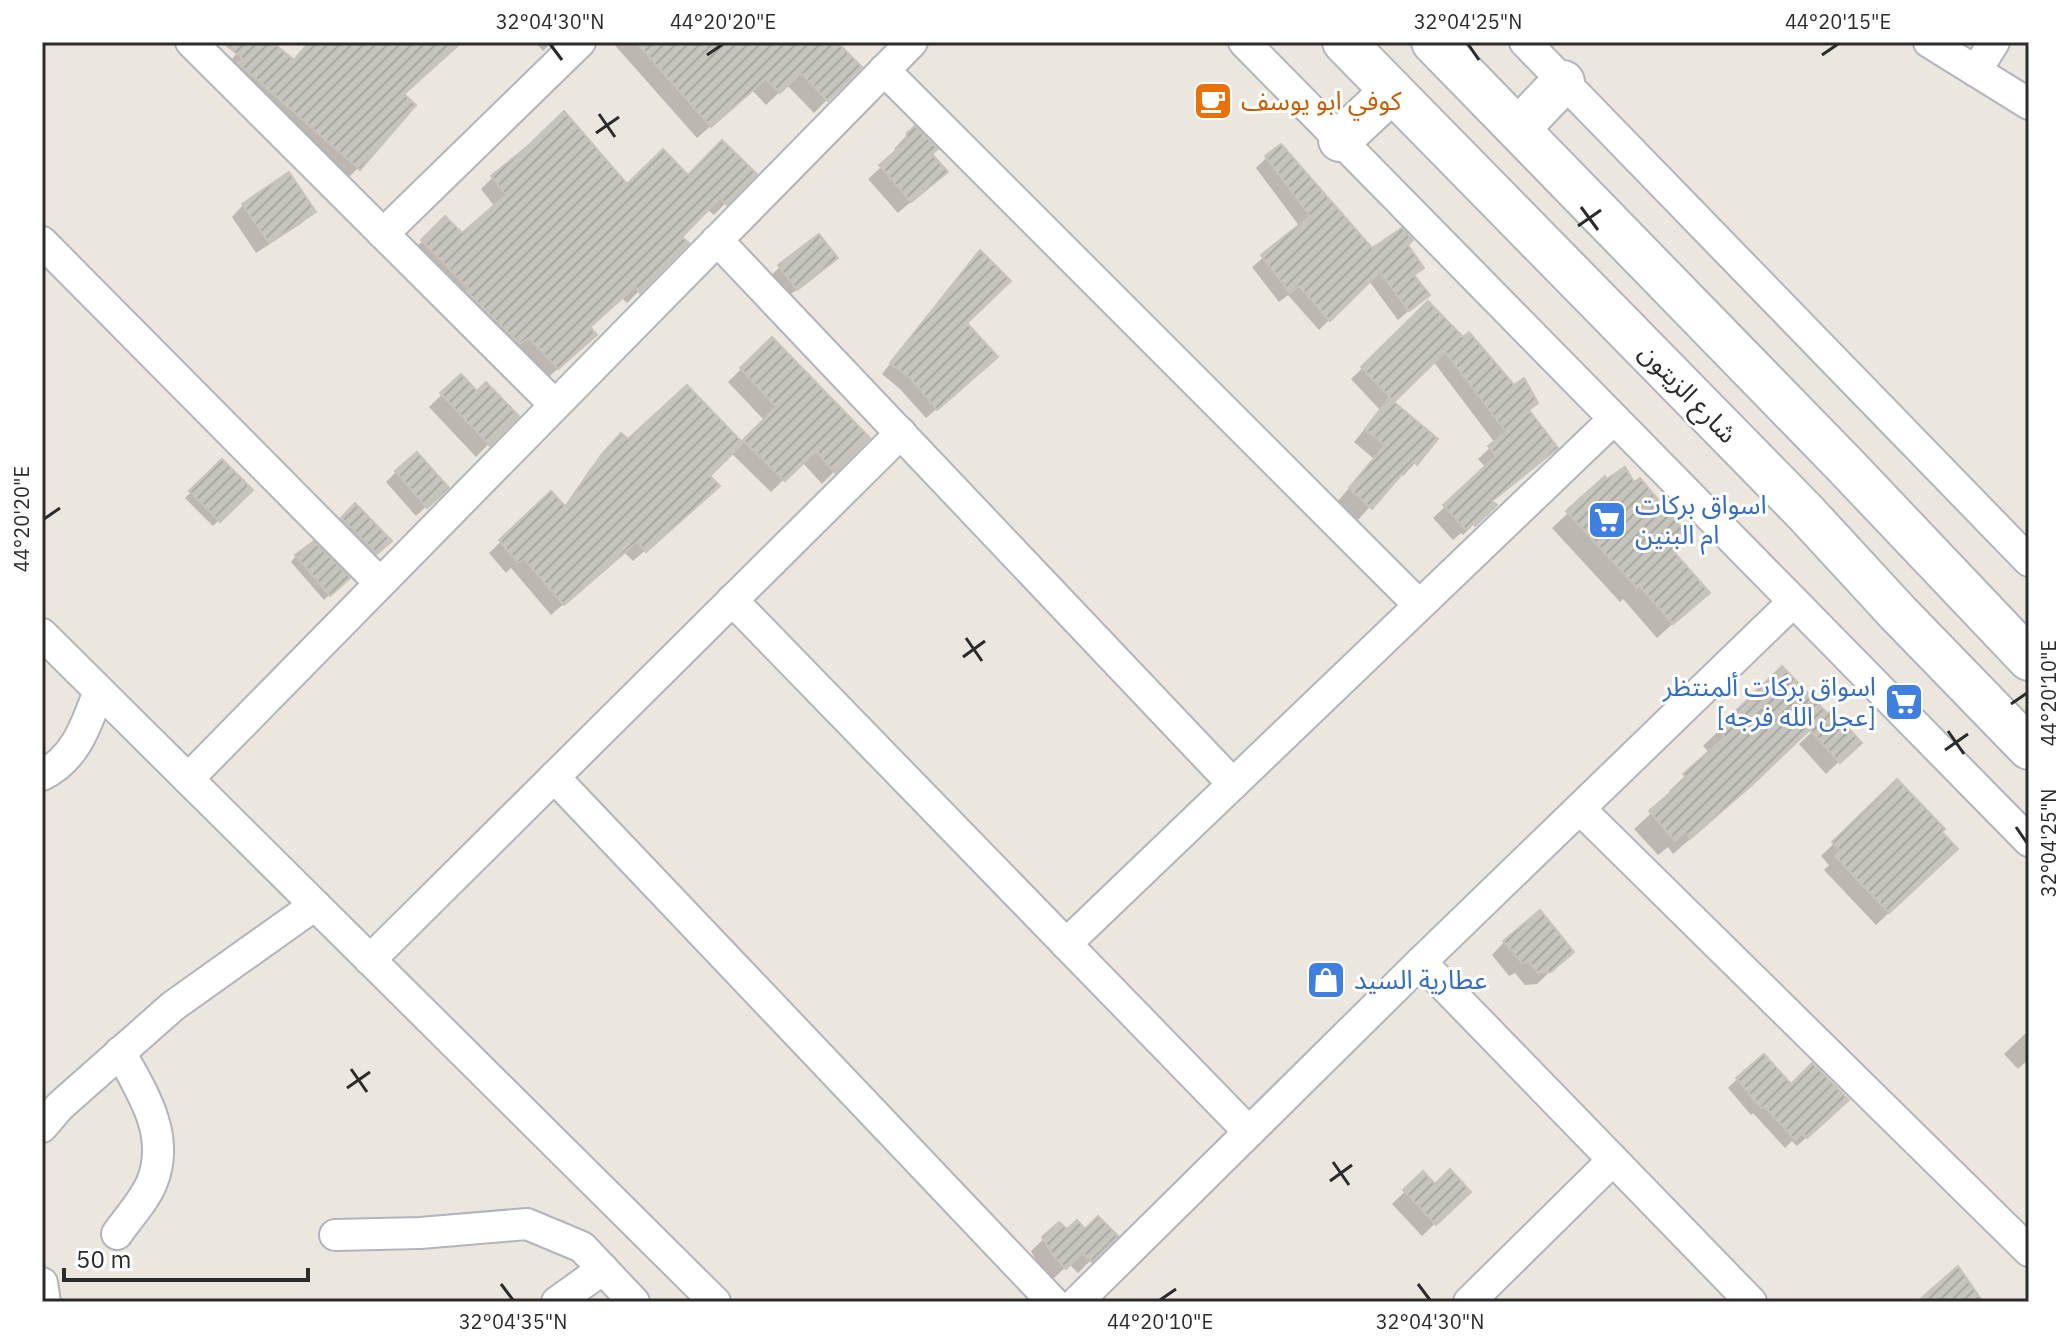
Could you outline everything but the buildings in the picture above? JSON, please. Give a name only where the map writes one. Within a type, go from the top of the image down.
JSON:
[{"type":"main road","name":"شارع الزيتون","points":[[1344,42],[1804,511],[2029,748]]},
{"type":"main road","points":[[1433,42],[2029,659]]},
{"type":"main road","points":[[1518,129],[1563,82]]},
{"type":"main road","points":[[1340,140],[1392,91]]},
{"type":"main road","points":[[1804,511],[1817,513],[1830,510],[1841,501],[1847,489],[1848,475],[1843,463]]},
{"type":"main road","points":[[1898,613],[1898,601],[1910,580],[1920,573],[1943,570]]},
{"type":"street","points":[[191,42],[555,405]]},
{"type":"street","points":[[383,234],[580,42]]},
{"type":"street","points":[[188,779],[912,42]]},
{"type":"street","points":[[1244,42],[2029,841]]},
{"type":"street","points":[[1525,42],[2029,561]]},
{"type":"street","points":[[1929,42],[2029,104]]},
{"type":"street","points":[[1976,71],[1994,42]]},
{"type":"street","points":[[884,70],[1419,605]]},
{"type":"street","points":[[717,240],[1233,784]]},
{"type":"street","points":[[42,242],[380,583]]},
{"type":"street","points":[[1066,944],[1614,419]]},
{"type":"street","points":[[370,960],[901,433]]},
{"type":"street","points":[[732,600],[1249,1132]]},
{"type":"street","points":[[1077,1302],[1421,962],[1793,602]]},
{"type":"street","points":[[42,634],[715,1302]]},
{"type":"street","points":[[42,775],[52,771],[80,742],[99,691]]},
{"type":"street","points":[[554,777],[1053,1302]]},
{"type":"street","points":[[1580,809],[2029,1251]]},
{"type":"street","points":[[42,1127],[60,1106],[173,1006],[315,905]]},
{"type":"street","points":[[1421,962],[1751,1302]]},
{"type":"street","points":[[117,1234],[152,1183],[159,1154],[153,1112],[120,1052]]},
{"type":"street","points":[[1469,1302],[1613,1160]]},
{"type":"street","points":[[335,1235],[420,1233],[527,1224],[582,1247],[634,1302]]},
{"type":"street","points":[[557,1302],[603,1269]]},
{"type":"street","points":[[42,1283],[45,1302]]},
{"type":"place","name":"كوفي ابو يوسف","points":[[1213,101]]},
{"type":"place","name":"اسواق بركات ام البنين","points":[[1607,520]]},
{"type":"place","name":"اسواق بركات ألمنتظر [عجل الله فرجه]","points":[[1904,702]]},
{"type":"place","name":"عطارية السيد","points":[[1326,980]]}]
